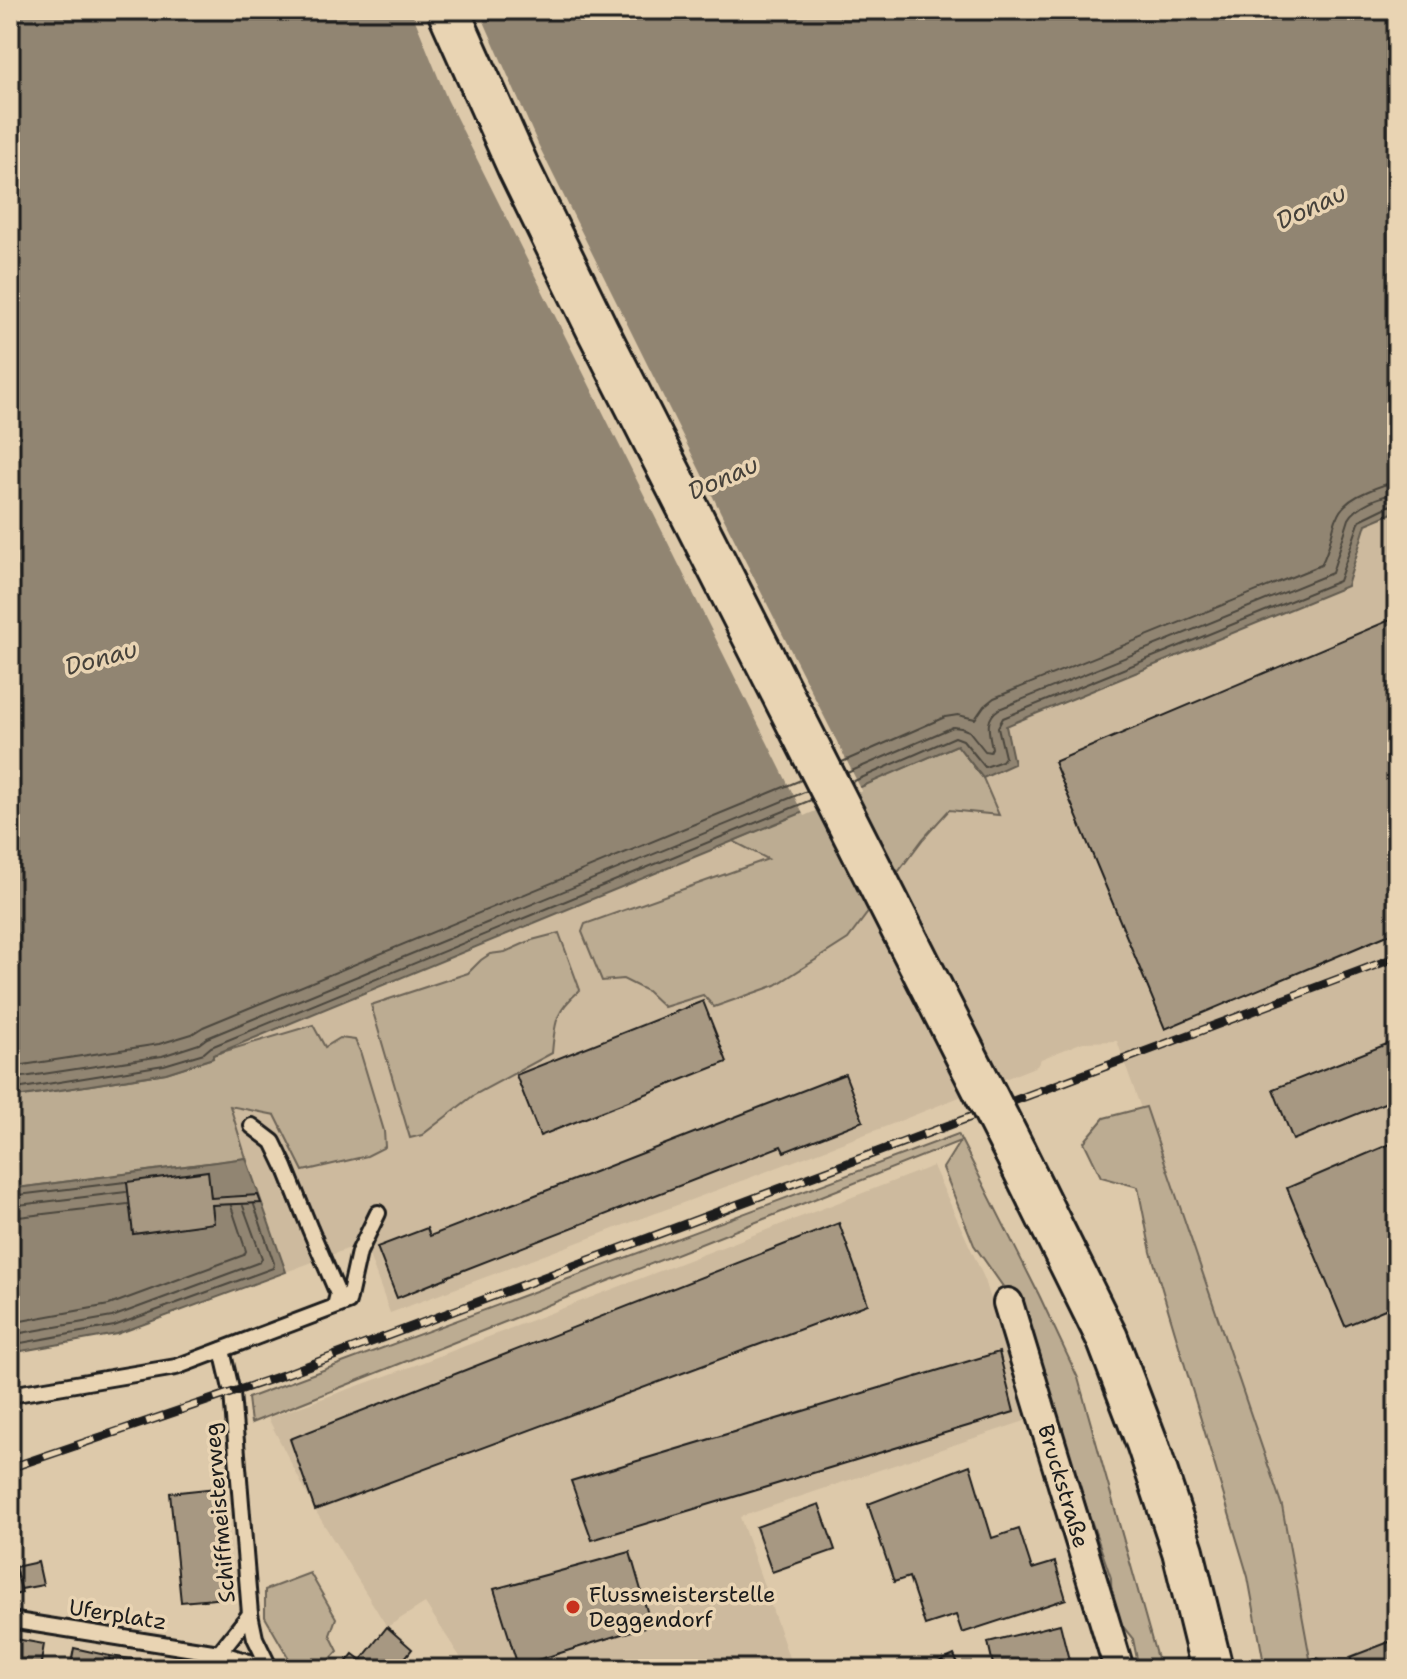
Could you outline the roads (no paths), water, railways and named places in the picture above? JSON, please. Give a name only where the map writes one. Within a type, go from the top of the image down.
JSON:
[{"type":"main road","points":[[448,10],[519,169],[598,331],[1069,1258],[1113,1353],[1183,1551],[1212,1669]]},
{"type":"street","name":"Bruckstraße","points":[[1008,1303],[1119,1669]]},
{"type":"lane","points":[[252,1126],[273,1142],[285,1167],[338,1294],[335,1306]]},
{"type":"lane","points":[[10,1395],[176,1367],[348,1302],[359,1252],[378,1213]]},
{"type":"lane","name":"Schiffmeisterweg","points":[[222,1350],[232,1393],[250,1614],[255,1638],[270,1668]]},
{"type":"lane","points":[[219,1653],[250,1614]]},
{"type":"lane","name":"Uferplatz","points":[[10,1620],[219,1653],[270,1668]]},
{"type":"water","name":"Donau","points":[[10,10],[1397,10],[1397,511],[1366,524],[1347,586],[1006,726],[1014,764],[983,778],[957,745],[799,814],[213,1055],[213,1058],[166,1073],[10,1098]]},
{"type":"water","points":[[246,1158],[286,1272],[117,1334],[10,1353],[10,1189]]},
{"type":"railway","points":[[10,1468],[283,1375],[1397,957]]},
{"type":"place","name":"Flussmeisterstelle Deggendorf","points":[[573,1607]]}]
